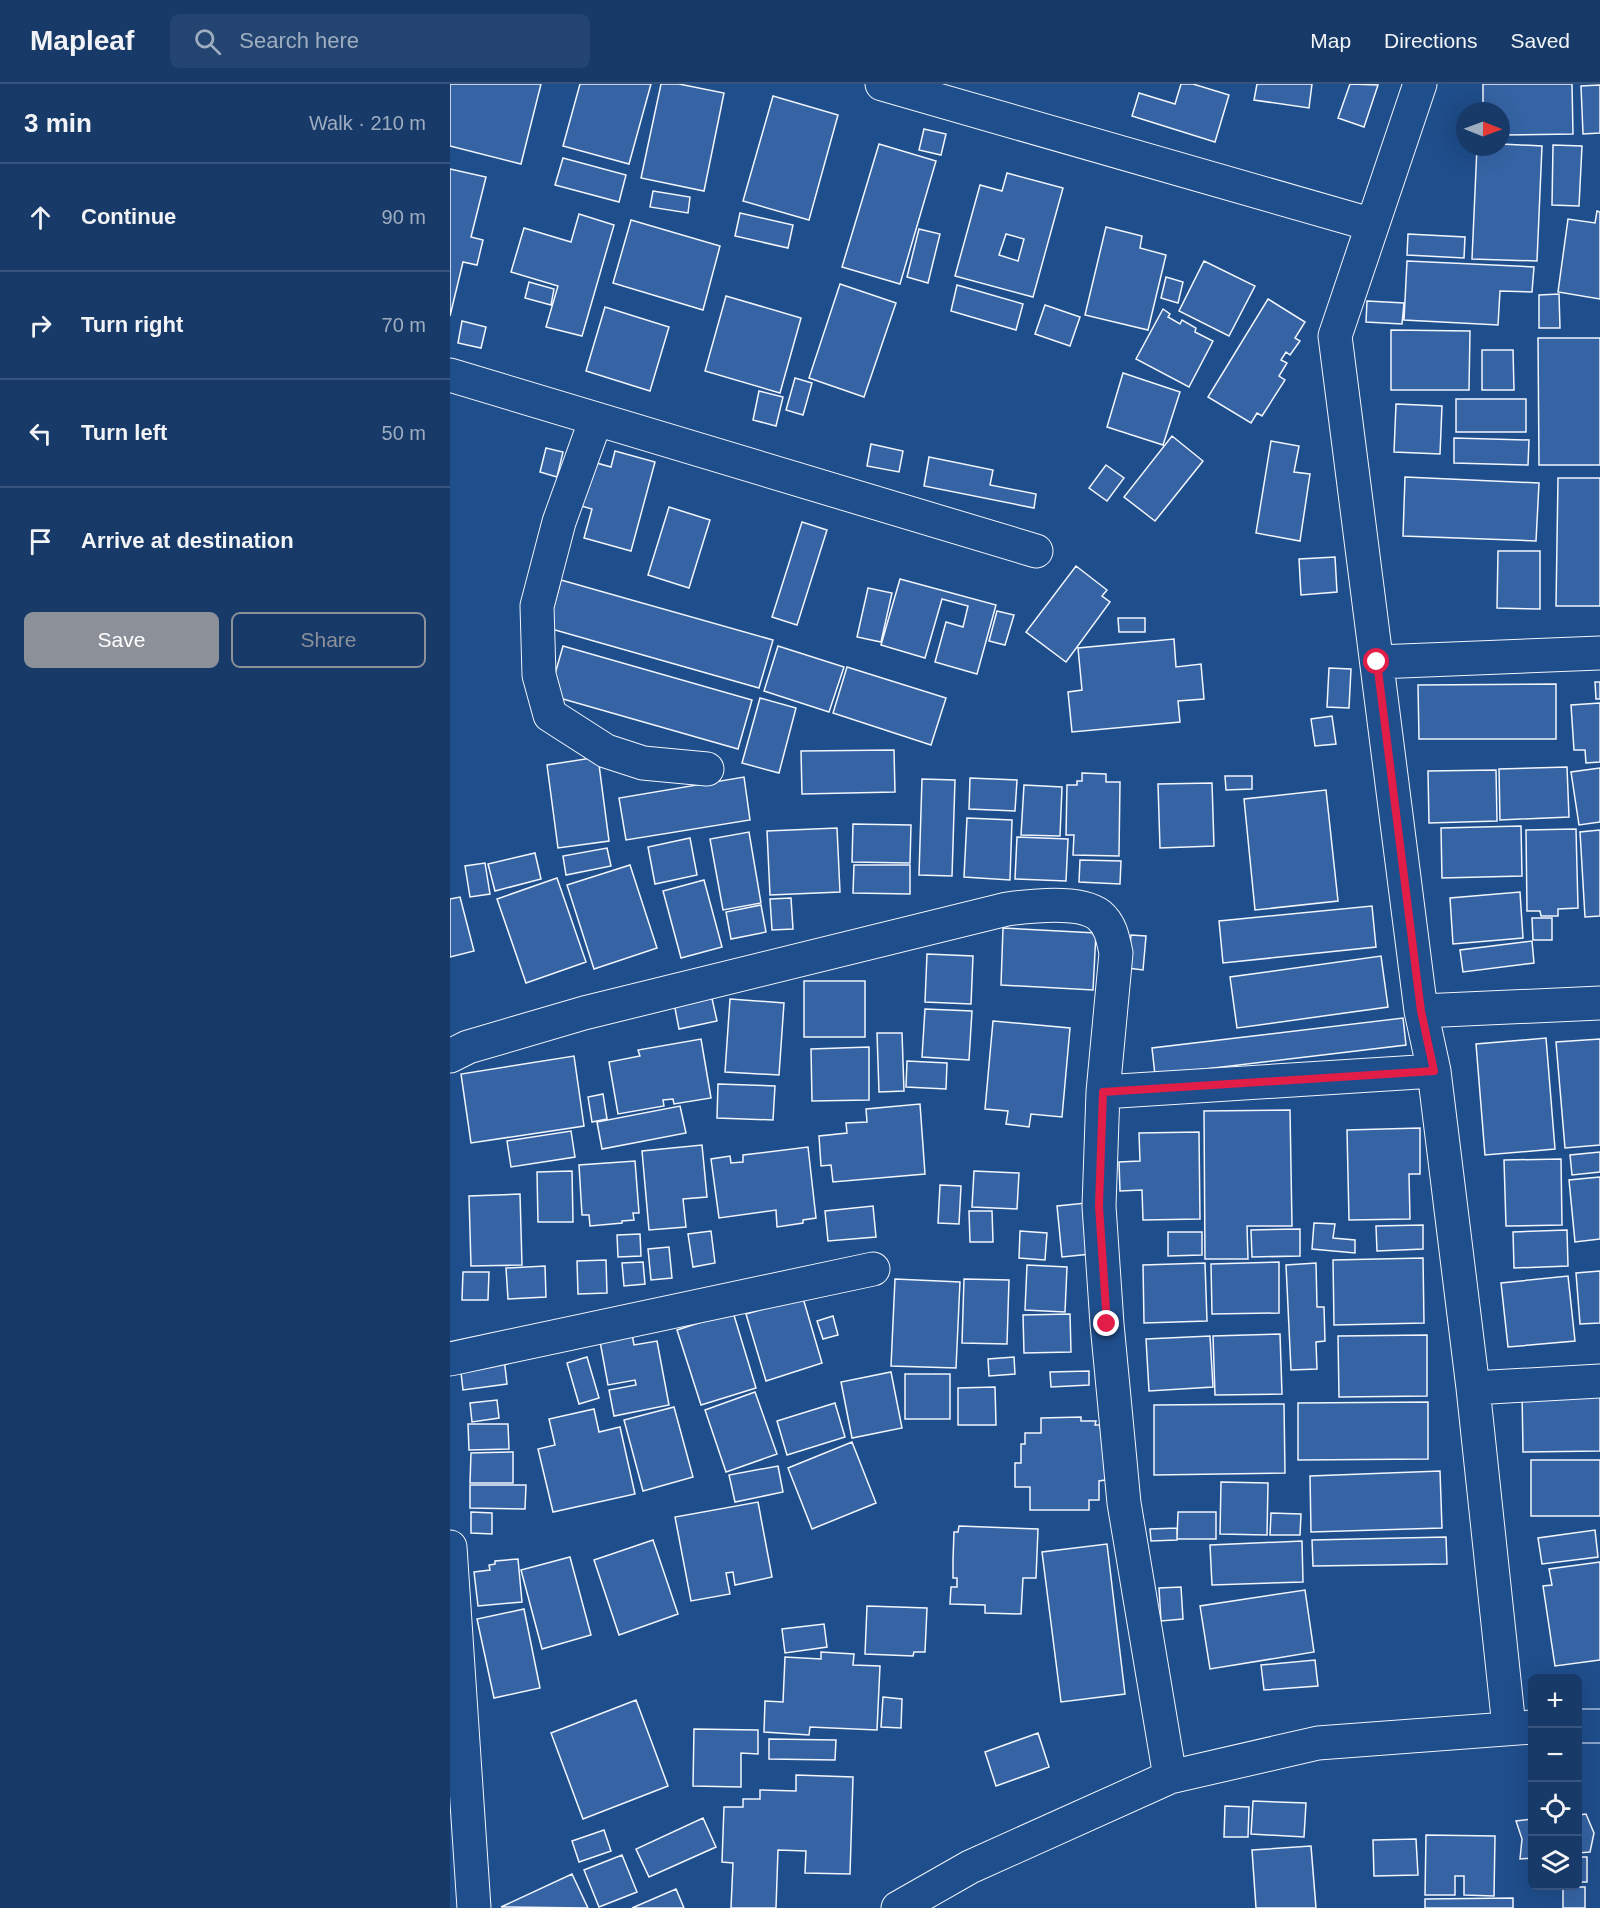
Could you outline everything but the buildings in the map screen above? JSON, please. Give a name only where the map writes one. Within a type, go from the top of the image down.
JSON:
[{"type":"street","points":[[882,84],[1370,224]]},
{"type":"street","points":[[898,1908],[970,1867],[1170,1778],[1318,1743],[1521,1727],[1473,1388],[1434,1071],[1421,1011],[1335,336],[1370,224],[1420,84]]},
{"type":"street","points":[[450,375],[1036,551]]},
{"type":"street","points":[[596,419],[559,522],[537,606],[539,675],[550,715],[606,751],[643,763],[707,769]]},
{"type":"street","points":[[1377,662],[1600,654]]},
{"type":"street","points":[[450,1056],[468,1047],[584,1013],[995,912],[1033,906],[1072,906],[1098,914],[1112,931],[1116,953],[1103,1092],[1099,1206],[1107,1324],[1124,1503],[1170,1778]]},
{"type":"street","points":[[1421,1011],[1600,1003]]},
{"type":"street","points":[[1103,1092],[1434,1071]]},
{"type":"street","points":[[450,1359],[873,1269]]},
{"type":"street","points":[[1473,1388],[1600,1381]]},
{"type":"street","points":[[450,1547],[474,1908]]},
{"type":"street","points":[[1582,1726],[1600,1726]]},
{"type":"route","points":[[1107,1324],[1099,1206],[1103,1092],[1434,1071],[1421,1011],[1377,662]]}]
